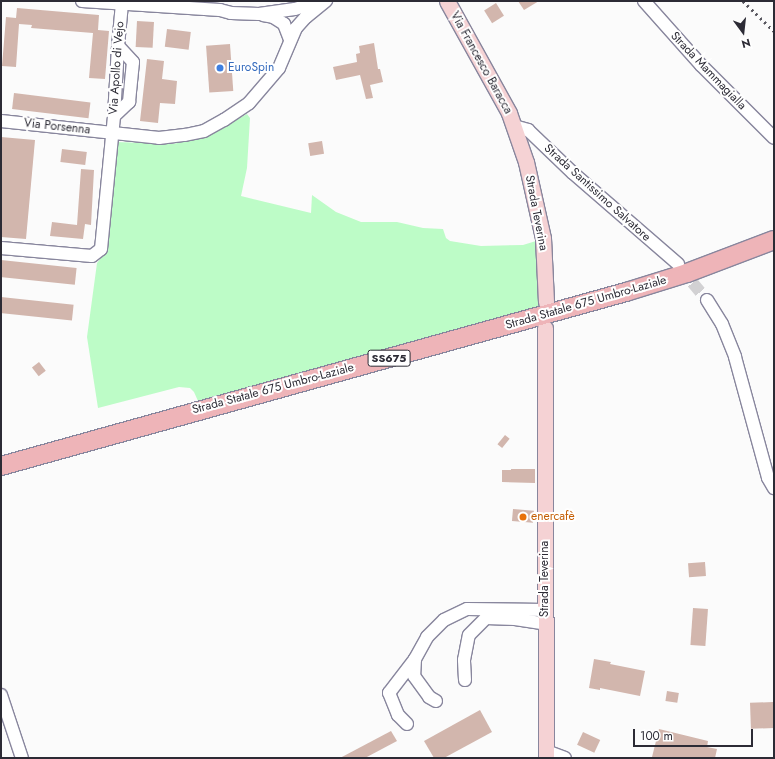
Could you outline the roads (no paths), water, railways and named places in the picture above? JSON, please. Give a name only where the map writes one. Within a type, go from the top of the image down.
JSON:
[{"type":"highway","name":"Strada Statale 675 Umbro-Laziale","points":[[1,466],[626,292],[687,273],[774,240]]},
{"type":"highway","name":"Strada Statale 675 Umbro-Laziale","points":[[1,476],[630,302],[690,283],[774,251]]},
{"type":"main road","name":"Via Francesco Baracca","points":[[447,1],[514,126]]},
{"type":"main road","name":"Strada Teverina","points":[[514,126],[526,162],[543,238],[546,302]]},
{"type":"main road","name":"Strada Teverina","points":[[545,328],[546,754]]},
{"type":"street","points":[[82,1],[122,4],[223,5],[231,14],[259,14],[295,9],[321,1]]},
{"type":"street","name":"Via Porsenna","points":[[1,121],[159,138],[185,136],[204,131],[224,120],[249,103],[279,68],[296,28],[306,17],[326,1]]},
{"type":"street","name":"Strada Mammagialla","points":[[644,1],[701,65],[774,138]]},
{"type":"street","name":"Via Apollo di Vejo","points":[[1,248],[92,256],[100,249],[114,116],[122,4]]},
{"type":"street","points":[[259,14],[273,17],[284,24],[290,40]]},
{"type":"street","name":"Strada Santissimo Salvatore","points":[[514,126],[528,130],[573,173],[678,264]]},
{"type":"street","points":[[707,300],[722,324],[735,357],[768,478],[774,488]]},
{"type":"street","points":[[407,724],[398,715],[389,693],[415,659],[427,636],[444,620],[467,610],[546,617]]},
{"type":"street","points":[[465,680],[464,660],[469,635],[486,618],[515,619],[546,617]]},
{"type":"street","points":[[415,659],[414,676],[429,697],[436,701]]},
{"type":"street","points":[[1,695],[22,758]]},
{"type":"street","points":[[546,754],[565,758]]},
{"type":"tunnel","points":[[681,269],[707,300]]},
{"type":"railway","points":[[743,1],[774,31]]},
{"type":"place","name":"EuroSpin","points":[[220,68]]},
{"type":"place","name":"enercafè","points":[[523,517]]}]
